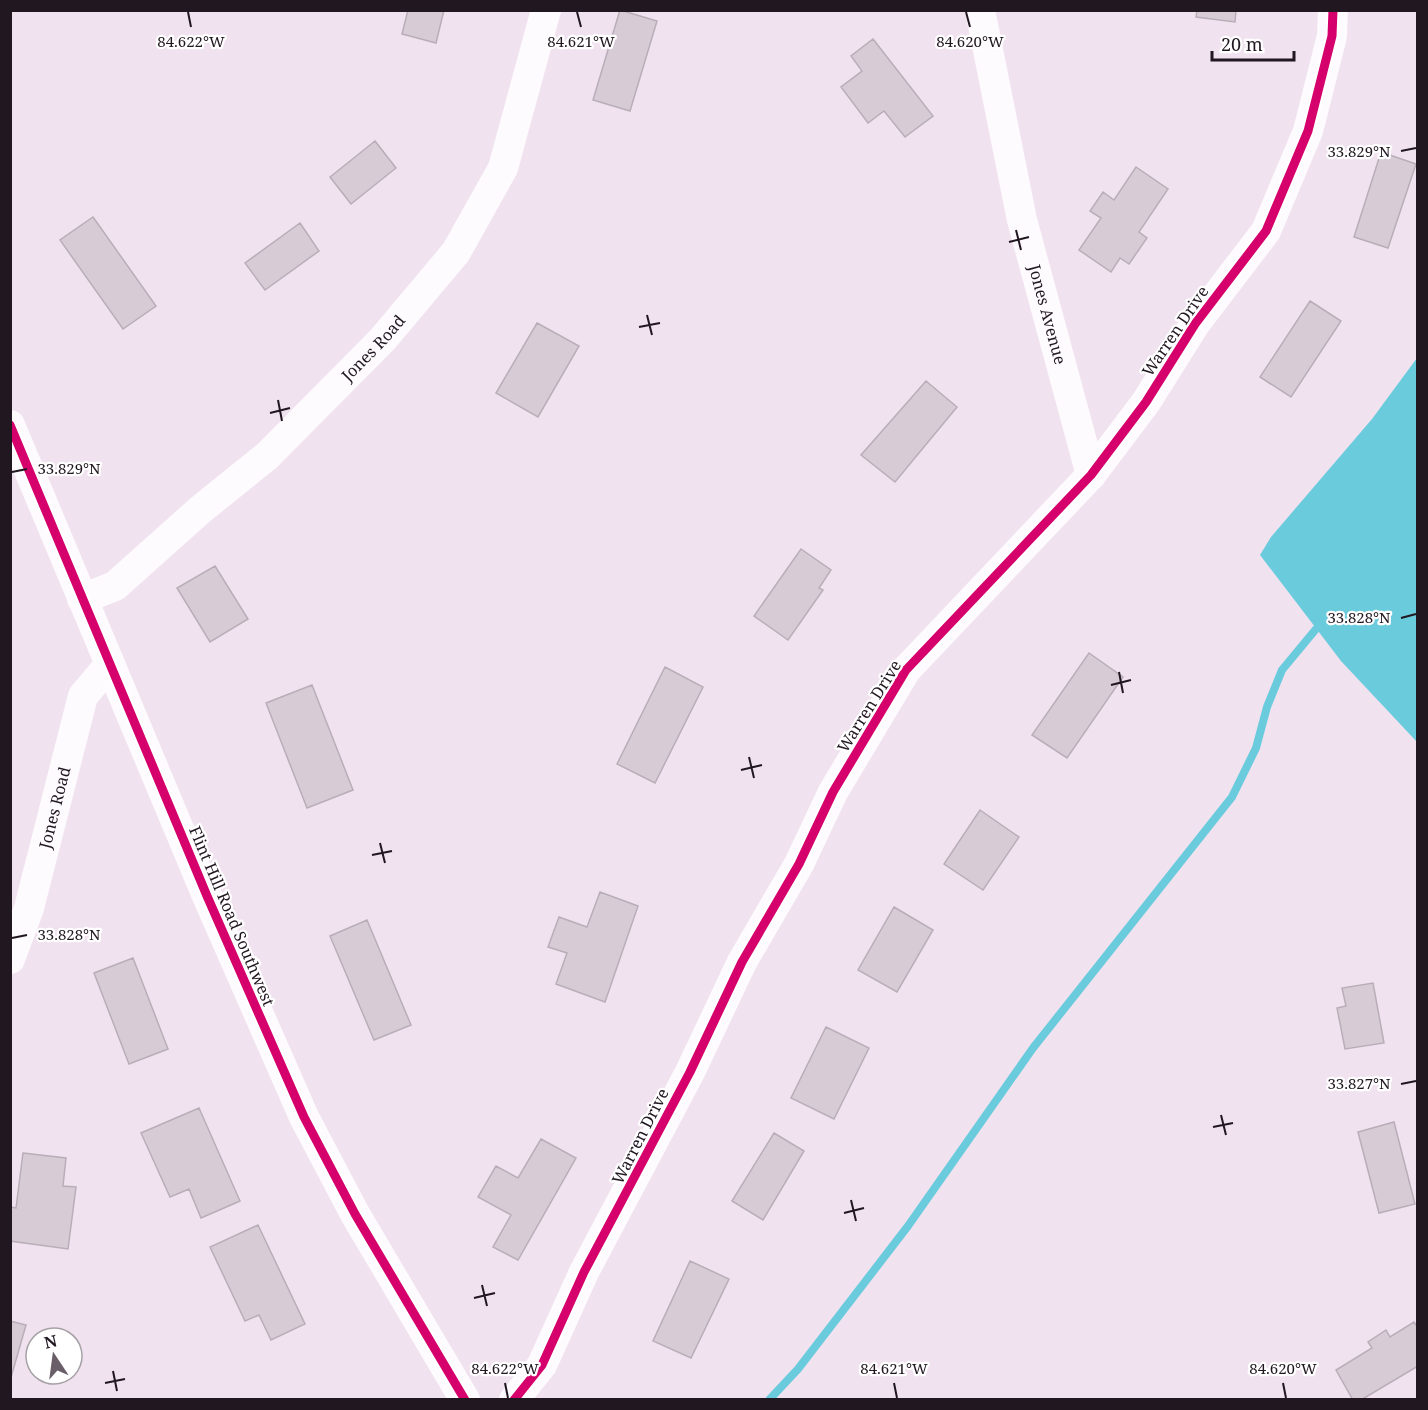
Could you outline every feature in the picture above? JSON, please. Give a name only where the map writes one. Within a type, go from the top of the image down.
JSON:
[{"type":"street","name":"Jones Road","points":[[82,599],[115,586],[200,510],[267,456],[383,339],[456,252],[503,168],[546,10]]},
{"type":"street","name":"Jones Avenue","points":[[980,10],[1022,220],[1091,475]]},
{"type":"street","name":"Warren Drive","points":[[514,1400],[542,1365],[584,1272],[685,1083],[742,962],[799,864],[833,792],[906,670],[1091,475],[1146,402],[1195,324],[1266,231],[1308,131],[1332,36],[1334,10]]},
{"type":"street","name":"Flint Hill Road Southwest","points":[[10,425],[236,965],[304,1117],[355,1214],[465,1400]]},
{"type":"street","name":"Jones Road","points":[[10,959],[29,908],[83,696],[110,664]]},
{"type":"water","points":[[1417,358],[1417,742],[1341,661],[1260,555],[1271,537],[1372,419]]},
{"type":"building","points":[[408,10],[444,10],[436,43],[402,34]]},
{"type":"building","points":[[620,10],[657,21],[630,111],[593,100]]},
{"type":"building","points":[[1197,10],[1236,10],[1235,22],[1196,17]]},
{"type":"building","points":[[873,39],[933,116],[905,137],[884,111],[868,123],[841,87],[862,71],[851,56]]},
{"type":"building","points":[[375,141],[396,168],[351,204],[330,177]]},
{"type":"building","points":[[1381,152],[1416,164],[1388,248],[1354,237]]},
{"type":"building","points":[[1136,167],[1168,189],[1139,232],[1147,238],[1129,264],[1120,258],[1111,272],[1079,250],[1101,218],[1090,211],[1103,192],[1114,200]]},
{"type":"building","points":[[93,217],[156,306],[123,329],[60,240]]},
{"type":"building","points":[[300,223],[319,251],[265,290],[245,263]]},
{"type":"building","points":[[1310,301],[1341,321],[1291,397],[1260,377]]},
{"type":"building","points":[[537,323],[579,346],[538,417],[496,393]]},
{"type":"building","points":[[926,381],[957,407],[895,482],[861,455]]},
{"type":"building","points":[[801,549],[831,570],[819,588],[823,590],[788,640],[754,616]]},
{"type":"building","points":[[215,566],[248,619],[210,642],[177,588]]},
{"type":"building","points":[[1089,653],[1123,677],[1067,758],[1032,735]]},
{"type":"building","points":[[665,667],[703,687],[655,783],[617,764]]},
{"type":"building","points":[[312,685],[353,790],[307,808],[266,703]]},
{"type":"building","points":[[980,810],[1019,837],[983,890],[944,864]]},
{"type":"building","points":[[600,892],[638,906],[605,1002],[556,984],[567,953],[548,947],[559,917],[587,927]]},
{"type":"building","points":[[894,907],[933,930],[897,992],[858,970]]},
{"type":"building","points":[[367,920],[411,1025],[374,1040],[330,936]]},
{"type":"building","points":[[133,958],[168,1049],[129,1064],[94,973]]},
{"type":"building","points":[[1373,983],[1384,1043],[1345,1049],[1337,1008],[1346,1006],[1342,988]]},
{"type":"building","points":[[826,1027],[869,1048],[834,1119],[791,1098]]},
{"type":"building","points":[[199,1108],[240,1201],[201,1218],[189,1189],[170,1197],[141,1133]]},
{"type":"building","points":[[1394,1122],[1415,1204],[1379,1213],[1358,1132]]},
{"type":"building","points":[[774,1133],[804,1151],[763,1220],[732,1201]]},
{"type":"building","points":[[541,1139],[576,1158],[518,1260],[493,1247],[511,1215],[478,1197],[496,1166],[518,1178]]},
{"type":"building","points":[[23,1153],[66,1158],[63,1186],[76,1187],[68,1249],[10,1241],[10,1207],[16,1208]]},
{"type":"building","points":[[258,1225],[305,1324],[271,1340],[259,1315],[245,1321],[210,1247]]},
{"type":"building","points":[[690,1261],[729,1279],[691,1358],[653,1341]]},
{"type":"building","points":[[10,1321],[26,1325],[10,1381]]},
{"type":"building","points":[[1414,1322],[1418,1328],[1418,1366],[1361,1400],[1353,1400],[1336,1370],[1372,1348],[1368,1342],[1386,1330],[1390,1337]]},
{"type":"waterway","points":[[769,1400],[798,1369],[908,1226],[1033,1048],[1232,797],[1256,748],[1267,707],[1282,670],[1316,629]]},
{"type":"cycle path","points":[[514,1400],[542,1365],[584,1272],[690,1072],[742,962],[799,864],[833,792],[906,670],[1091,475],[1146,402],[1195,324],[1266,231],[1308,131],[1332,36],[1333,10]]},
{"type":"cycle path","points":[[10,425],[207,896],[304,1117],[355,1214],[465,1400]]}]
